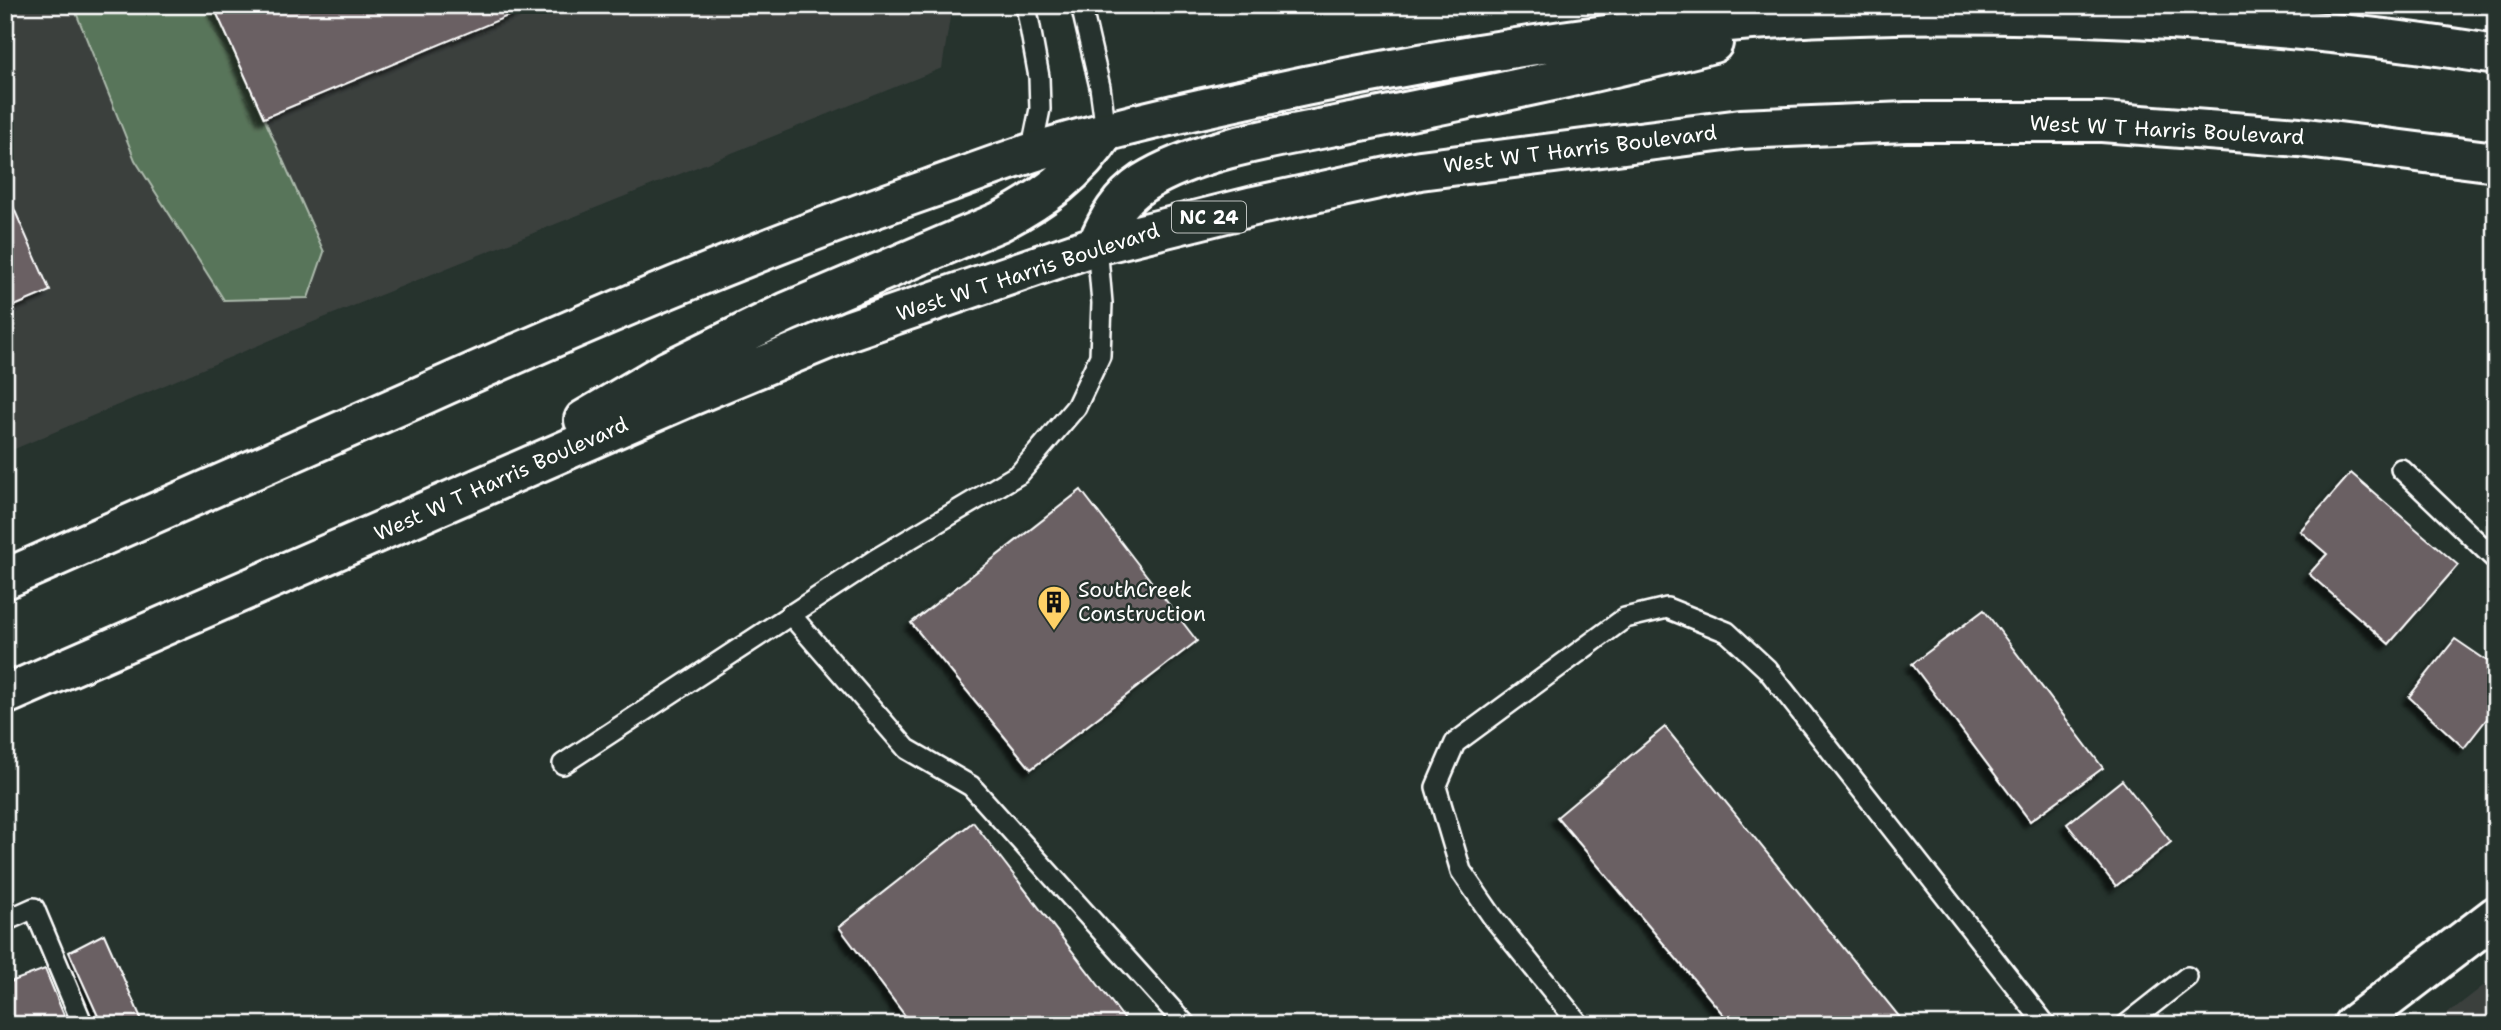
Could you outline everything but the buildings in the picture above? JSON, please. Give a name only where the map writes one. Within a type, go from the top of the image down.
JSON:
[{"type":"main road","points":[[5,579],[587,322],[752,254],[1031,153],[1106,131],[1226,103],[1450,57],[1706,24],[1816,17],[1938,13],[2203,22],[2333,33],[2496,55]]},
{"type":"main road","points":[[1097,245],[1110,215],[1121,201],[1142,184],[1166,171],[1221,152],[1609,70],[1816,17]]},
{"type":"main road","name":"West W T Harris Boulevard","points":[[5,695],[688,397],[850,330],[1097,245],[1254,206],[1420,170],[1741,129],[1906,122],[2102,122],[2299,137],[2496,162]]},
{"type":"main road","points":[[428,511],[669,370],[787,312],[999,222],[1032,205],[1065,180],[1089,156],[1106,131]]},
{"type":"main road","points":[[2353,1025],[2496,916]]},
{"type":"lane","points":[[1026,5],[1040,77],[1040,110],[1031,153]]},
{"type":"lane","points":[[1081,5],[1100,87],[1106,131]]},
{"type":"lane","points":[[563,764],[876,559],[1019,474],[1076,407],[1100,356],[1102,303],[1097,245]]},
{"type":"lane","points":[[2401,469],[2496,560]]},
{"type":"lane","points":[[1580,1025],[1492,916],[1461,872],[1436,787],[1455,743],[1625,618],[1667,608],[1727,632],[1767,669],[2046,1025]]},
{"type":"lane","points":[[790,614],[907,749],[971,786],[1186,1025]]},
{"type":"lane","points":[[5,921],[34,908],[83,1025]]},
{"type":"lane","points":[[2126,1025],[2187,976]]},
{"type":"shaded area","points":[[5,5],[952,5],[942,68],[306,325],[5,453]]},
{"type":"shaded area","points":[[2496,976],[2496,1025],[2433,1025]]},
{"type":"green space","points":[[73,5],[218,5],[264,118],[324,252],[308,298],[224,300],[135,160]]},
{"type":"place","name":"SouthCreek Construction","points":[[1054,632]]}]
